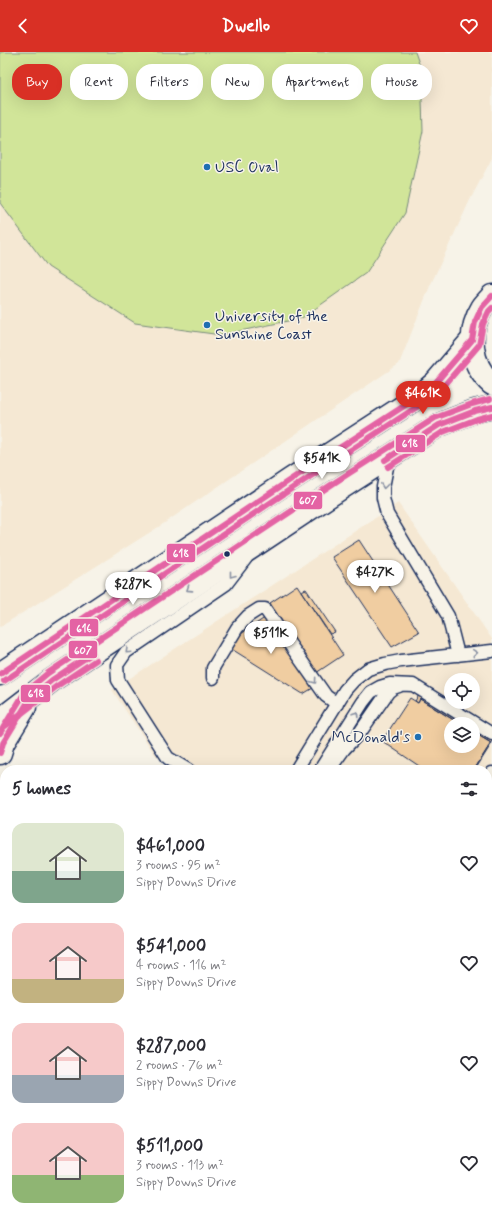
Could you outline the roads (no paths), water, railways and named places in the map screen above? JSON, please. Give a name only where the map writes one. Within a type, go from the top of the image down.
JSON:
[{"type":"main road","points":[[492,296],[482,306],[474,322],[472,340],[475,360],[484,377],[492,384]]},
{"type":"main road","points":[[0,674],[290,480],[421,395],[436,382],[472,340]]},
{"type":"main road","points":[[0,720],[52,680],[439,425],[469,413],[492,407]]},
{"type":"main road","points":[[0,753],[3,743],[31,697]]},
{"type":"lane","points":[[389,457],[383,498],[387,514],[448,616],[458,655]]},
{"type":"lane","points":[[180,765],[168,758],[118,680],[117,665],[126,652],[226,584],[256,545]]},
{"type":"lane","points":[[213,678],[213,668],[237,628],[248,616],[259,609],[265,609],[326,696],[337,704]]},
{"type":"lane","points":[[299,765],[345,690],[354,680],[368,670],[385,664],[401,661],[492,651]]},
{"type":"lane","points":[[323,765],[363,702],[371,692],[390,684],[412,685],[492,734]]},
{"type":"lane","points":[[333,765],[344,749],[361,731],[388,692],[398,686],[410,685]]},
{"type":"place","name":"USC Oval","points":[[207,167]]},
{"type":"place","name":"University of the Sunshine Coast","points":[[207,325]]},
{"type":"place","name":"McDonald's","points":[[418,737]]}]
